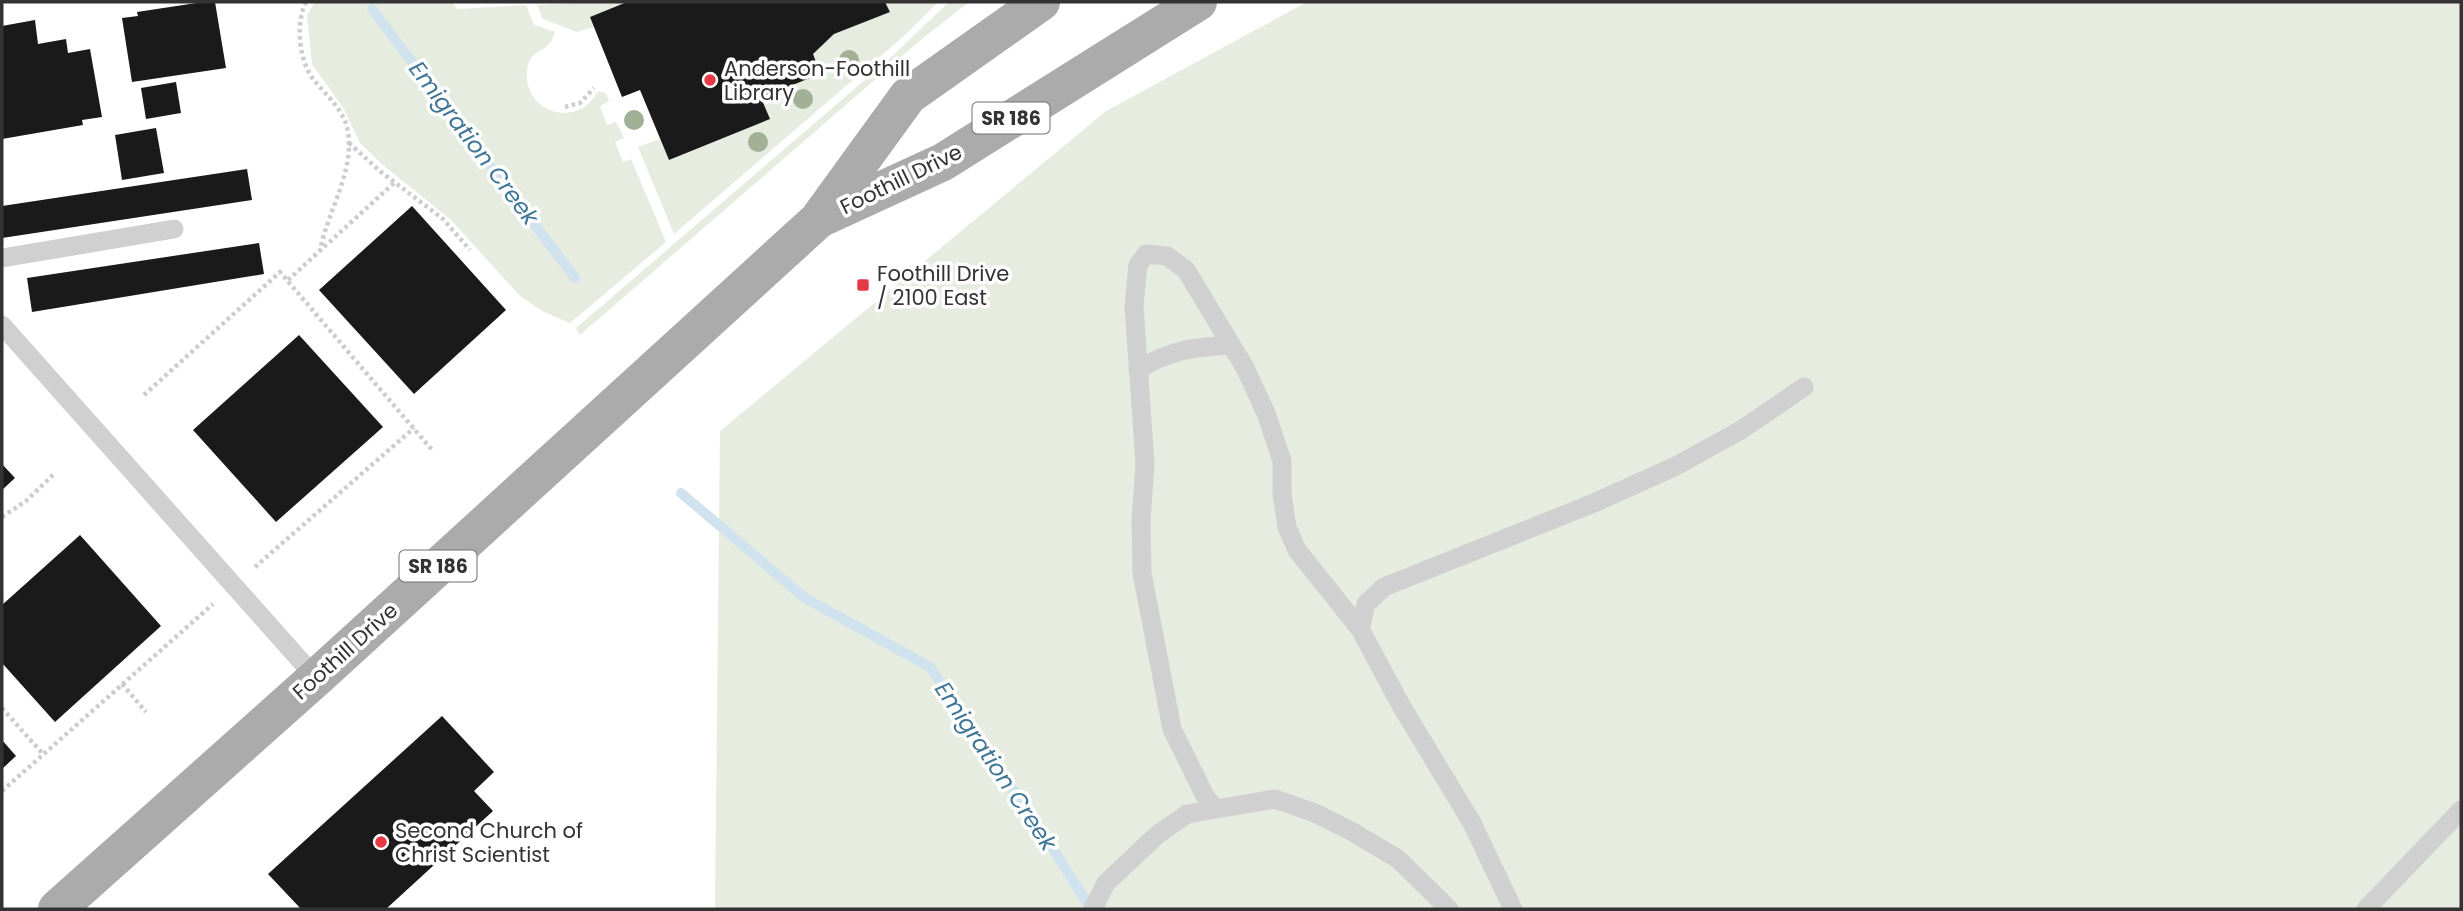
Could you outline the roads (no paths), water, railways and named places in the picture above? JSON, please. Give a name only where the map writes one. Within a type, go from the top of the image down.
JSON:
[{"type":"main road","name":"Foothill Drive","points":[[57,909],[316,678],[817,220],[908,96],[1041,2]]},
{"type":"main road","name":"Foothill Drive","points":[[817,220],[943,162],[1198,2]]},
{"type":"lane","points":[[2,258],[174,229]]},
{"type":"lane","points":[[1214,809],[1172,729],[1142,573],[1141,521],[1145,463],[1134,306],[1138,265],[1146,254],[1167,256],[1186,270],[1231,345],[1266,413],[1282,461],[1282,493],[1287,527],[1297,550],[1360,629],[1402,707],[1472,823],[1513,909]]},
{"type":"lane","points":[[2,325],[316,678]]},
{"type":"lane","points":[[1138,370],[1158,358],[1186,349],[1231,345]]},
{"type":"lane","points":[[1360,629],[1366,604],[1384,587],[1594,503],[1676,466],[1741,430],[1804,387]]},
{"type":"lane","points":[[1093,909],[1106,883],[1157,835],[1187,814],[1275,799],[1315,813],[1398,859],[1449,909]]},
{"type":"lane","points":[[2366,909],[2461,810]]},
{"type":"waterway","name":"Emigration Creek","points":[[372,9],[575,278]]},
{"type":"waterway","name":"Emigration Creek","points":[[681,493],[805,598],[930,667],[1091,909]]},
{"type":"place","name":"Anderson-Foothill Library","points":[[710,80]]},
{"type":"place","name":"Foothill Drive / 2100 East","points":[[863,285]]},
{"type":"place","name":"Second Church of Christ Scientist","points":[[381,842]]}]
